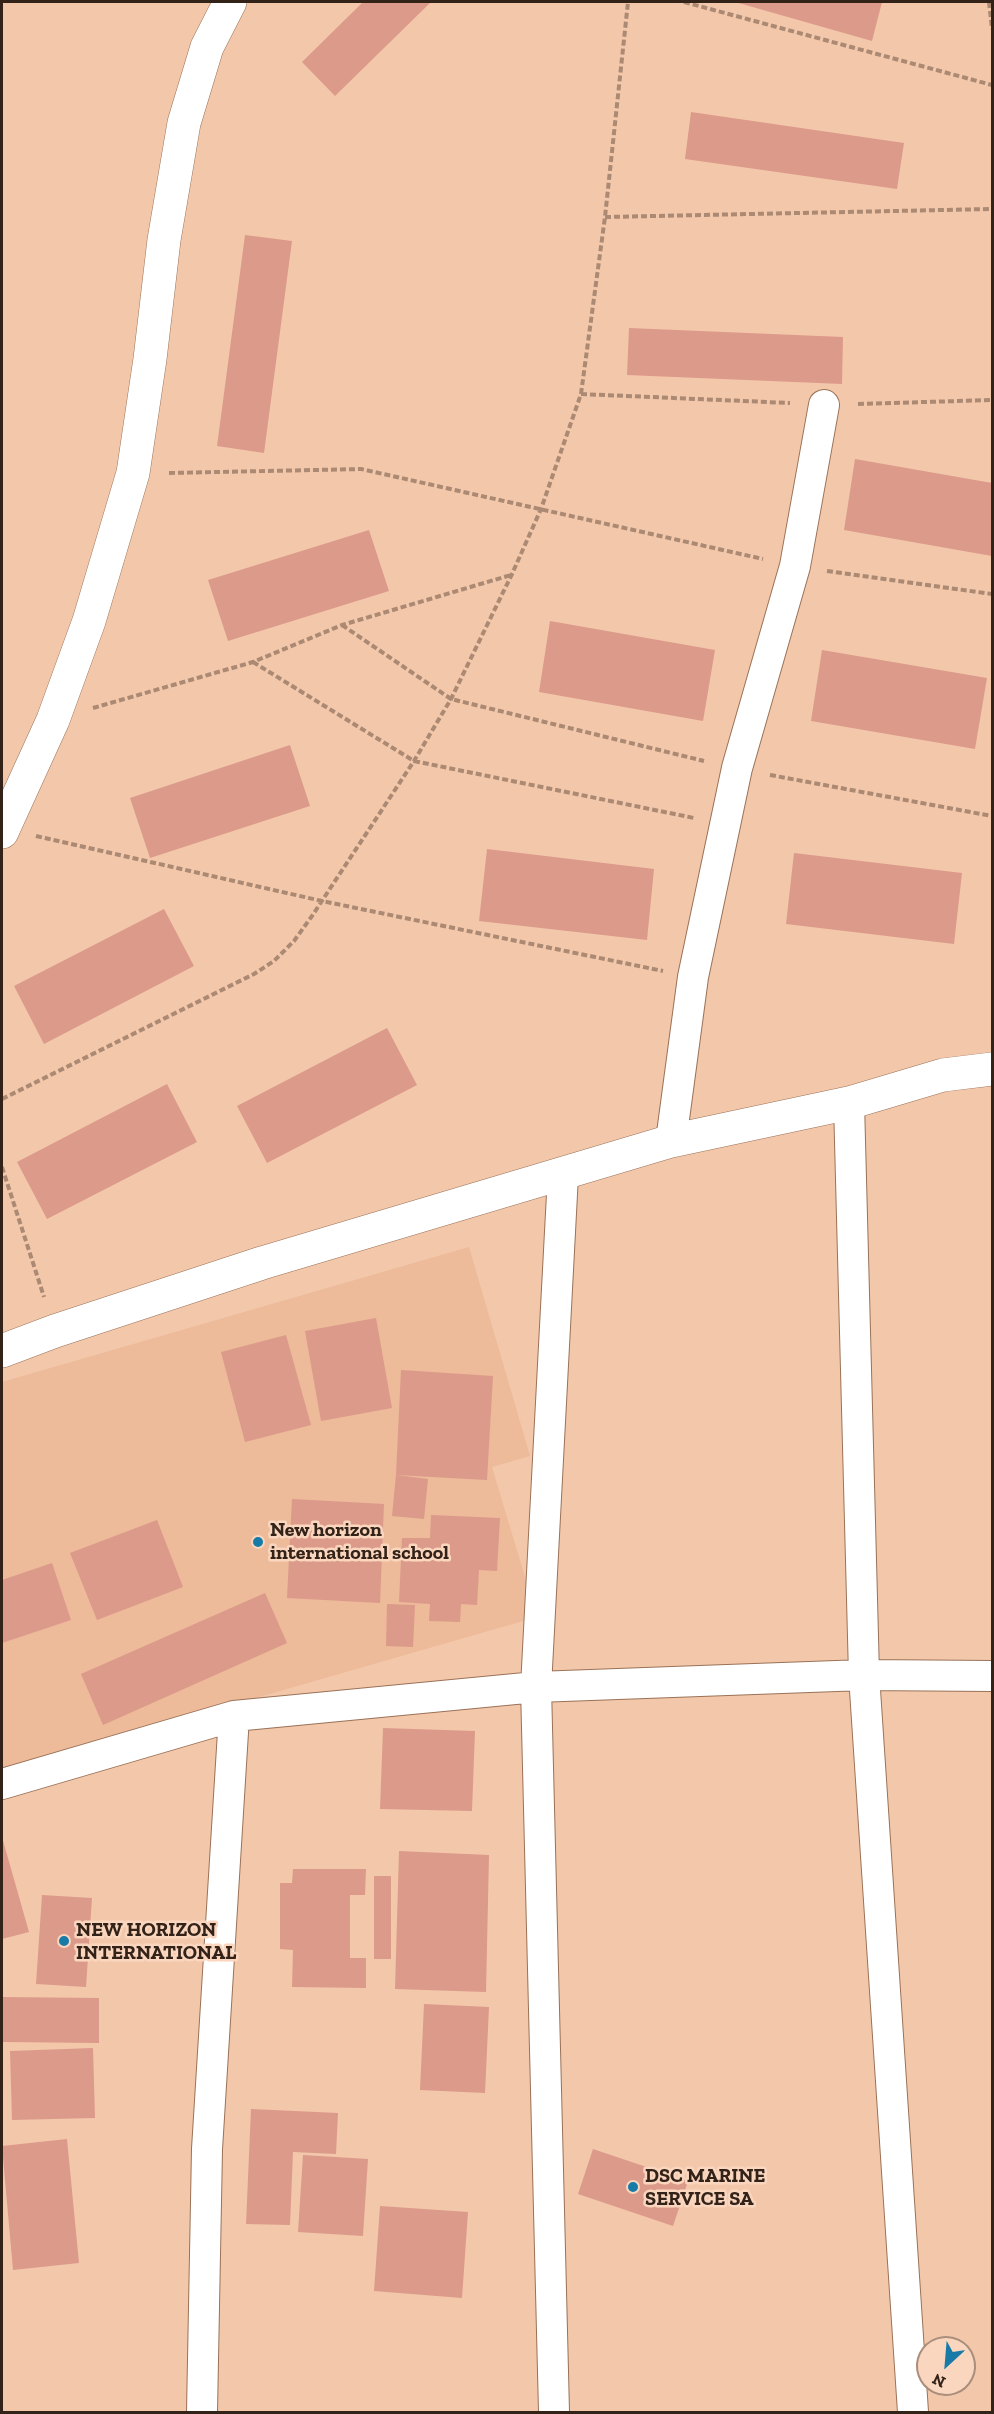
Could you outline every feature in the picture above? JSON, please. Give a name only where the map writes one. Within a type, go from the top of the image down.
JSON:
[{"type":"street","points":[[2,831],[53,720],[89,621],[133,473],[150,359],[164,240],[184,123],[207,47],[230,2]]},
{"type":"street","points":[[671,1141],[693,977],[724,824],[737,768],[795,566],[824,405]]},
{"type":"street","points":[[2,1351],[262,1263],[671,1141],[849,1103],[943,1075],[993,1069]]},
{"type":"street","points":[[849,1103],[864,1675],[913,2412]]},
{"type":"street","points":[[554,2412],[536,1687],[563,1175]]},
{"type":"street","points":[[2,1784],[234,1716],[536,1687],[864,1675],[993,1676]]},
{"type":"street","points":[[202,2412],[207,2149],[234,1716]]},
{"type":"path","points":[[2,1099],[254,974],[274,961],[294,941],[322,901],[414,761],[451,699],[541,509],[581,394],[605,217],[628,2]]},
{"type":"path","points":[[684,2],[993,85]]},
{"type":"path","points":[[989,2],[993,29]]},
{"type":"path","points":[[605,217],[993,209]]},
{"type":"path","points":[[581,394],[824,405],[993,400]]},
{"type":"path","points":[[133,473],[361,469],[795,566],[993,594]]},
{"type":"path","points":[[53,720],[253,662],[342,625],[512,574]]},
{"type":"path","points":[[342,625],[451,699],[737,768],[993,816]]},
{"type":"path","points":[[253,662],[414,761],[724,824]]},
{"type":"path","points":[[2,831],[322,901],[693,977]]},
{"type":"path","points":[[2,1167],[56,1331]]},
{"type":"shaded area","name":"New horizon international school","points":[[469,1247],[530,1456],[492,1467],[537,1617],[2,1771],[2,1382]]},
{"type":"building","points":[[363,2],[431,2],[335,96],[302,62]]},
{"type":"building","points":[[735,2],[882,2],[872,41]]},
{"type":"building","points":[[691,112],[904,143],[897,189],[685,159]]},
{"type":"building","points":[[245,235],[292,241],[264,453],[217,446]]},
{"type":"building","points":[[629,328],[843,337],[842,384],[627,375]]},
{"type":"building","points":[[855,459],[992,483],[992,556],[844,530]]},
{"type":"building","points":[[369,530],[389,591],[228,641],[208,580]]},
{"type":"building","points":[[550,621],[715,650],[703,721],[539,692]]},
{"type":"building","points":[[822,650],[987,678],[975,749],[811,721]]},
{"type":"building","points":[[290,745],[310,806],[150,858],[130,798]]},
{"type":"building","points":[[487,849],[654,869],[647,940],[479,921]]},
{"type":"building","points":[[794,853],[962,873],[954,944],[786,924]]},
{"type":"building","points":[[164,909],[194,966],[44,1044],[14,986]]},
{"type":"building","points":[[387,1028],[417,1085],[267,1163],[237,1106]]},
{"type":"building","points":[[167,1084],[197,1142],[47,1219],[17,1162]]},
{"type":"building","points":[[376,1318],[392,1408],[321,1421],[305,1331]]},
{"type":"building","points":[[286,1335],[311,1425],[245,1442],[221,1352]]},
{"type":"building","points":[[401,1370],[493,1376],[487,1480],[396,1475]]},
{"type":"building","points":[[396,1475],[428,1479],[424,1519],[392,1516]]},
{"type":"building","points":[[292,1499],[384,1504],[380,1603],[287,1598]]},
{"type":"building","points":[[431,1515],[500,1518],[497,1571],[479,1570],[477,1605],[461,1604],[460,1622],[429,1621],[430,1604],[399,1602],[402,1538],[430,1538]]},
{"type":"building","points":[[157,1520],[183,1587],[97,1620],[70,1553]]},
{"type":"building","points":[[52,1563],[71,1620],[2,1643],[2,1580]]},
{"type":"building","points":[[265,1593],[287,1643],[103,1725],[81,1674]]},
{"type":"building","points":[[387,1604],[415,1605],[413,1647],[386,1646]]},
{"type":"building","points":[[383,1728],[475,1731],[472,1811],[380,1809]]},
{"type":"building","points":[[2,1837],[29,1932],[2,1939]]},
{"type":"building","points":[[399,1851],[489,1855],[486,1992],[395,1989]]},
{"type":"building","points":[[293,1869],[366,1869],[365,1895],[350,1895],[350,1958],[366,1958],[366,1988],[292,1987],[293,1950],[280,1949],[280,1883],[292,1883]]},
{"type":"building","points":[[374,1876],[391,1876],[391,1959],[374,1959]]},
{"type":"building","name":"NEW HORIZON INTERNATIONAL","points":[[42,1895],[92,1898],[86,1987],[36,1984]]},
{"type":"building","points":[[2,1997],[99,1998],[99,2043],[2,2042]]},
{"type":"building","points":[[424,2004],[489,2007],[485,2093],[420,2090]]},
{"type":"building","points":[[93,2048],[95,2118],[12,2120],[10,2051]]},
{"type":"building","points":[[251,2109],[338,2113],[336,2154],[293,2152],[290,2225],[246,2224]]},
{"type":"building","points":[[67,2139],[79,2263],[13,2270],[2,2146]]},
{"type":"building","name":"DSC MARINE SERVICE SA","points":[[593,2149],[688,2181],[673,2226],[578,2194]]},
{"type":"building","points":[[303,2155],[368,2159],[363,2236],[298,2232]]},
{"type":"building","points":[[380,2206],[468,2212],[462,2298],[374,2291]]},
{"type":"place","name":"New horizon international school","points":[[258,1542]]},
{"type":"place","name":"NEW HORIZON INTERNATIONAL","points":[[64,1941]]},
{"type":"place","name":"DSC MARINE SERVICE SA","points":[[633,2187]]}]
